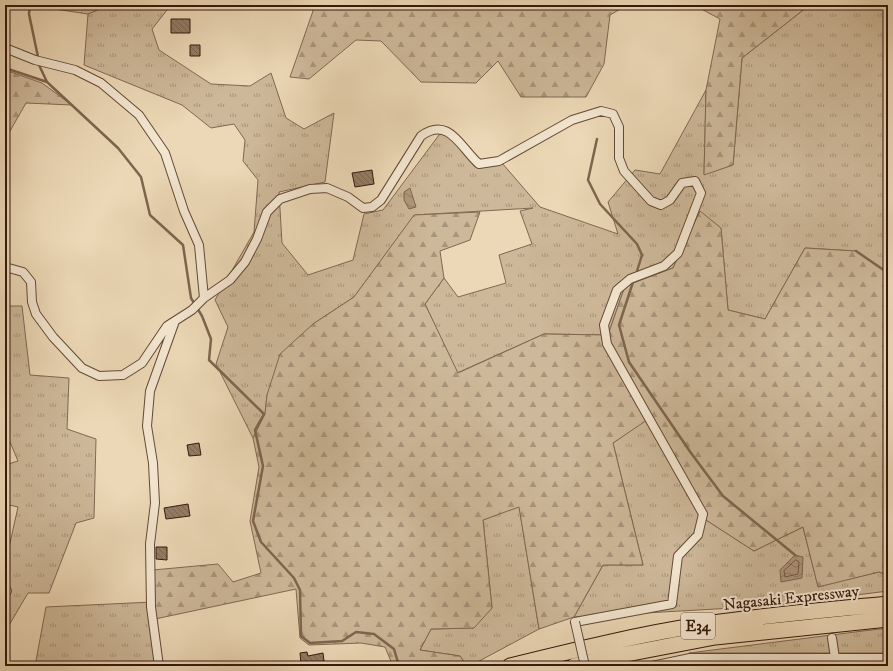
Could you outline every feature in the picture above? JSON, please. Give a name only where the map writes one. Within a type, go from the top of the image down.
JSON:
[{"type":"highway","name":"Nagasaki Expressway","points":[[510,666],[563,653],[706,624],[811,611],[888,604]]},
{"type":"highway","name":"Nagasaki Expressway","points":[[574,666],[611,657],[715,637],[888,619]]},
{"type":"street","points":[[5,48],[35,60],[75,70],[102,83],[139,115],[166,153],[184,211],[199,245],[202,300]]},
{"type":"street","points":[[5,267],[23,272],[32,282],[32,302],[36,314],[53,338],[82,368],[99,376],[123,375],[142,363],[167,326],[192,310],[202,300],[230,280],[245,262],[257,239],[267,212],[280,198],[310,188],[327,188],[348,197],[363,208],[372,207],[381,200],[421,136],[429,130],[439,128],[451,133],[479,164],[486,164],[499,161],[572,120],[601,111],[613,114],[619,127],[619,158],[624,171],[650,201],[661,205],[670,200],[682,183],[695,181],[701,193],[678,253],[664,266],[630,279],[617,290],[604,325],[606,344],[656,429],[703,514],[698,535],[678,556],[672,604],[575,622],[585,666]]},
{"type":"street","points":[[159,666],[151,607],[150,544],[155,503],[153,463],[147,426],[150,391],[176,321]]},
{"type":"street","points":[[832,638],[835,658]]},
{"type":"street","points":[[652,666],[690,658],[888,658]]},
{"type":"green space","points":[[28,5],[109,5],[88,14]]},
{"type":"green space","points":[[109,5],[158,5],[167,10],[152,29],[159,50],[211,84],[250,86],[271,73],[286,118],[304,129],[334,113],[325,182],[279,192],[282,243],[308,275],[353,260],[364,214],[383,210],[445,127],[475,167],[502,163],[540,207],[618,234],[608,202],[635,170],[660,174],[706,90],[704,174],[733,165],[742,58],[807,7],[888,6],[888,273],[856,251],[805,248],[765,319],[728,310],[721,228],[700,212],[673,268],[625,286],[608,335],[544,334],[457,373],[425,304],[444,278],[458,297],[506,283],[499,255],[532,244],[520,211],[533,208],[415,215],[354,297],[313,324],[267,395],[265,414],[253,438],[216,364],[228,327],[215,300],[254,232],[258,180],[243,161],[245,140],[234,124],[211,128],[182,105],[84,65],[88,14]]},
{"type":"green space","points":[[313,5],[627,5],[610,15],[604,64],[586,97],[521,97],[498,61],[476,83],[421,82],[381,41],[356,40],[309,79],[290,77],[313,11]]},
{"type":"green space","points":[[694,5],[888,6],[807,7],[742,58],[733,165],[704,175],[706,90],[720,19]]},
{"type":"green space","points":[[5,70],[42,83],[72,105],[26,103],[6,138]]},
{"type":"green space","points":[[700,211],[721,228],[728,310],[765,319],[805,248],[856,251],[888,273],[888,575],[879,572],[818,587],[803,527],[754,551],[706,520],[647,420],[613,443],[643,565],[603,565],[574,617],[539,629],[519,507],[483,520],[492,608],[474,628],[431,629],[420,650],[460,656],[467,666],[393,666],[385,647],[361,643],[309,645],[300,638],[296,589],[155,619],[153,570],[218,564],[233,582],[261,573],[250,521],[259,467],[253,438],[265,414],[267,395],[280,354],[313,324],[354,297],[414,215],[480,212],[470,240],[440,251],[444,278],[425,304],[458,373],[544,334],[608,335],[625,286],[673,268]]},
{"type":"green space","points":[[5,306],[22,306],[30,375],[69,378],[67,429],[96,439],[94,518],[76,523],[49,593],[28,593],[5,632],[5,552],[8,552],[18,507],[5,504],[5,465],[18,461],[7,435],[5,434]]},
{"type":"green space","points":[[647,419],[706,520],[754,551],[803,527],[818,586],[879,572],[888,575],[888,591],[769,606],[574,617],[603,565],[643,565],[613,443]]},
{"type":"green space","points":[[519,506],[539,629],[470,666],[467,666],[460,656],[420,650],[431,629],[473,628],[492,608],[483,520]]},
{"type":"green space","points":[[153,602],[159,666],[35,666],[46,607]]},
{"type":"green space","points":[[888,629],[888,653],[689,653]]},
{"type":"green space","points":[[832,661],[825,666],[675,666],[681,664]]},
{"type":"water","points":[[410,188],[416,207],[409,209],[404,200],[404,192]]},
{"type":"water","points":[[795,555],[803,557],[802,578],[781,582],[780,570]]},
{"type":"building","points":[[171,19],[190,19],[190,33],[171,33]]},
{"type":"building","points":[[190,45],[200,45],[200,56],[190,56]]},
{"type":"building","points":[[372,170],[374,184],[355,187],[352,173]]},
{"type":"building","points":[[199,443],[201,455],[189,456],[187,445]]},
{"type":"building","points":[[188,504],[190,516],[166,519],[164,508]]},
{"type":"building","points":[[156,547],[167,547],[167,560],[156,559]]},
{"type":"building","points":[[307,652],[308,656],[323,653],[324,661],[301,664],[300,653]]},
{"type":"waterway","points":[[30,5],[29,14],[38,57]]},
{"type":"waterway","points":[[39,65],[47,82],[118,148],[141,177],[150,215],[183,245],[191,298],[202,316],[211,339],[209,360],[264,414],[255,430],[263,466],[253,521],[261,542],[294,578],[300,590],[301,636],[310,643],[342,641],[356,632],[374,634],[394,649],[399,666]]},
{"type":"waterway","points":[[5,68],[47,82]]},
{"type":"waterway","points":[[597,139],[588,180],[600,204],[637,244],[642,255],[637,271]]},
{"type":"waterway","points":[[856,251],[888,273]]},
{"type":"waterway","points":[[633,282],[619,325],[629,362],[691,453],[723,496],[795,555]]}]
